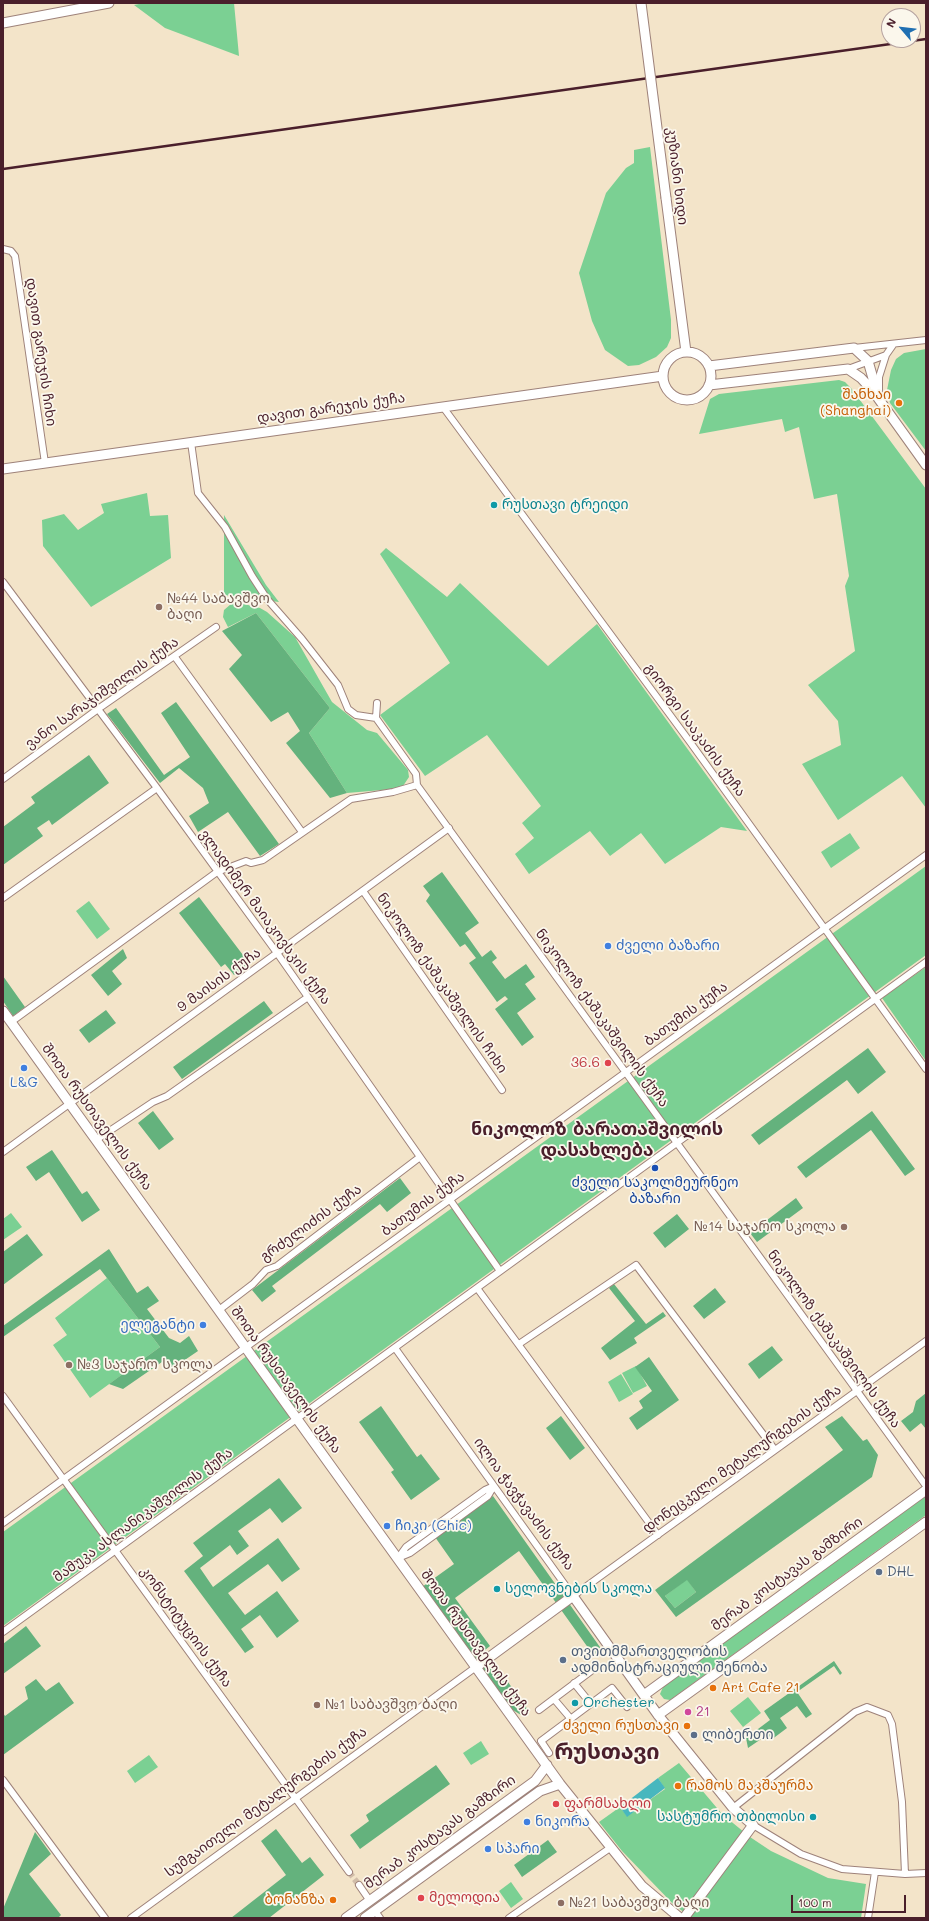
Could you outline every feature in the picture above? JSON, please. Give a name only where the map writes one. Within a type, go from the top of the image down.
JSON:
[{"type":"street","points":[[3,23],[110,3]]},
{"type":"street","name":"კუზიანი ხიდი","points":[[641,3],[686,352]]},
{"type":"street","name":"დავით გარეჯის ჩიხი","points":[[4,249],[10,251],[14,256],[45,463]]},
{"type":"street","points":[[709,366],[844,348],[893,345],[926,340]]},
{"type":"street","points":[[879,400],[879,377],[886,355],[893,345]]},
{"type":"street","points":[[854,348],[868,361],[879,400]]},
{"type":"street","points":[[686,352],[696,354],[702,357],[709,366],[711,376],[709,385],[705,392],[698,396],[690,399],[682,399],[674,396],[667,390],[663,376],[667,362],[678,354],[686,352]]},
{"type":"street","points":[[709,385],[848,369],[886,355]]},
{"type":"street","points":[[848,369],[860,378],[879,400],[926,465]]},
{"type":"street","name":"დავით გარეჯის ქუჩა","points":[[3,469],[663,376]]},
{"type":"street","name":"გიორგი სააკაძის ქუჩა","points":[[443,407],[690,742],[926,1069]]},
{"type":"street","points":[[191,442],[198,493],[225,527],[267,600],[302,639],[338,686],[348,709],[356,715],[376,718],[377,703]]},
{"type":"street","name":"ვლადიმერ მაიაკოვსკის ქუჩა","points":[[3,582],[157,788],[277,953],[451,1199],[500,1271]]},
{"type":"street","name":"ვანო სარაჯიშვილის ქუჩა","points":[[3,779],[98,709],[175,657],[216,627]]},
{"type":"street","points":[[175,657],[302,832]]},
{"type":"street","name":"ნიკოლოზ ქაშაკაშვილის ქუჩა","points":[[376,718],[416,774],[417,785],[627,1072],[926,1486]]},
{"type":"street","points":[[11,1022],[217,872],[246,861],[251,863],[263,860],[351,798],[394,792],[417,785]]},
{"type":"street","points":[[3,898],[157,788]]},
{"type":"street","name":"9 მაისის ქუჩა","points":[[3,1152],[449,828]]},
{"type":"street","name":"ბათუმის ქუჩა","points":[[246,1347],[926,856]]},
{"type":"street","name":"ნიკოლოზ ქაშაკაშვილის ჩიხი","points":[[363,891],[502,1090]]},
{"type":"street","points":[[297,1418],[926,962]]},
{"type":"street","points":[[96,1140],[153,1102],[167,1096],[308,997]]},
{"type":"street","name":"შოთა რუსთაველის ქუჩა","points":[[3,1011],[560,1784],[642,1886],[680,1918]]},
{"type":"street","name":"გრძელიძის ქუჩა","points":[[219,1310],[253,1284],[266,1270],[278,1266],[420,1157]]},
{"type":"street","points":[[519,1344],[636,1265],[775,1450]]},
{"type":"street","points":[[477,1288],[658,1535]]},
{"type":"street","name":"დონეცკელი მეტალურგების ქუჩა","points":[[573,1596],[856,1390],[926,1341]]},
{"type":"street","points":[[3,1523],[246,1347]]},
{"type":"street","name":"ილია ჭავჭავაძის ქუჩა","points":[[394,1348],[658,1715],[733,1808],[753,1825]]},
{"type":"street","name":"კონსტიტუციის ქუჩა","points":[[3,1396],[349,1872]]},
{"type":"street","name":"მამუკა ასლანიკაშვილის ქუჩა","points":[[3,1632],[297,1418]]},
{"type":"street","points":[[398,1558],[406,1547],[447,1522],[485,1490],[494,1486]]},
{"type":"street","name":"მერაბ კოსტავას გამზირი","points":[[644,1695],[926,1490]]},
{"type":"street","points":[[658,1715],[926,1522]]},
{"type":"street","name":"სუმგაითელი მეტალურგების ქუჩა","points":[[130,1918],[573,1596]]},
{"type":"street","points":[[539,1710],[591,1670]]},
{"type":"street","points":[[574,1683],[591,1704]]},
{"type":"street","points":[[549,1753],[541,1741],[612,1688],[628,1708]]},
{"type":"street","points":[[554,1699],[571,1719]]},
{"type":"street","points":[[733,1808],[855,1712],[867,1707],[888,1715],[892,1724],[902,1802],[905,1874]]},
{"type":"street","name":"მერაბ კოსტავას გამზირი","points":[[346,1918],[535,1781],[546,1765]]},
{"type":"street","points":[[3,1780],[105,1918]]},
{"type":"street","name":"მერაბ კოსტავას გამზირი","points":[[365,1918],[377,1914],[540,1790],[560,1784]]},
{"type":"street","points":[[684,1918],[753,1825],[801,1854],[842,1869],[905,1874],[926,1873]]},
{"type":"street","points":[[509,1918],[610,1848]]},
{"type":"street","points":[[868,1918],[875,1872]]},
{"type":"street","points":[[359,1885],[370,1900]]},
{"type":"green space","points":[[144,3],[234,3],[239,56],[165,28],[134,5]]},
{"type":"green space","points":[[650,147],[671,320],[671,338],[667,347],[656,357],[639,365],[628,366],[605,350],[592,321],[579,273],[606,193],[626,168],[634,163],[634,150]]},
{"type":"green space","points":[[926,349],[926,451],[890,403],[887,390],[891,370],[896,359],[904,353]]},
{"type":"green space","points":[[839,380],[845,382],[851,388],[926,489],[926,808],[902,776],[838,820],[802,764],[841,745],[838,721],[808,685],[855,651],[845,586],[849,576],[837,494],[814,499],[799,427],[785,432],[782,419],[699,434],[710,399],[719,394]]},
{"type":"green space","points":[[147,493],[150,516],[168,515],[171,558],[91,607],[43,546],[42,520],[64,514],[78,530],[104,513],[101,504]]},
{"type":"green space","points":[[224,515],[266,585],[279,602],[224,595]]},
{"type":"green space","points":[[386,548],[447,597],[460,583],[548,666],[597,624],[747,831],[721,827],[665,864],[641,833],[610,856],[590,831],[529,874],[515,854],[534,838],[522,823],[541,806],[487,735],[425,776],[380,715],[450,663],[380,554]]},
{"type":"green space","points":[[231,604],[244,604],[260,608],[267,612],[295,637],[332,702],[367,730],[377,733],[408,770],[409,777],[403,786],[394,789],[347,793],[309,733],[330,708],[256,613],[228,627],[223,617],[224,610]]},
{"type":"green space","points":[[256,613],[330,708],[309,733],[347,793],[330,798],[286,743],[300,731],[288,712],[271,722],[229,669],[242,655],[222,631]]},
{"type":"green space","points":[[176,702],[279,844],[260,856],[228,812],[198,832],[189,816],[209,803],[203,788],[179,768],[160,783],[107,714],[116,708],[164,775],[190,757],[161,713]]},
{"type":"green space","points":[[89,755],[109,783],[52,825],[49,820],[37,828],[43,836],[3,865],[3,827],[35,803],[31,797]]},
{"type":"green space","points":[[850,833],[860,848],[831,868],[821,852]]},
{"type":"green space","points":[[926,866],[926,955],[3,1626],[3,1532]]},
{"type":"green space","points":[[442,872],[479,923],[465,933],[482,957],[491,950],[497,958],[492,962],[505,979],[526,964],[535,977],[525,984],[536,999],[517,1013],[534,1037],[522,1046],[495,1009],[508,999],[505,996],[497,1002],[469,963],[476,958],[465,944],[460,947],[426,901],[430,895],[423,886]]},
{"type":"green space","points":[[199,897],[249,963],[234,975],[225,964],[221,967],[179,913]]},
{"type":"green space","points":[[89,901],[110,929],[97,939],[76,911]]},
{"type":"green space","points":[[123,949],[127,958],[112,971],[122,984],[108,996],[91,975]]},
{"type":"green space","points":[[926,967],[926,1061],[882,998]]},
{"type":"green space","points":[[3,976],[25,1007],[13,1016],[3,1001]]},
{"type":"green space","points":[[264,1001],[273,1013],[182,1079],[173,1067]]},
{"type":"green space","points":[[106,1010],[116,1023],[89,1043],[79,1030]]},
{"type":"green space","points":[[868,1048],[886,1072],[858,1094],[847,1080],[759,1145],[751,1135]]},
{"type":"green space","points":[[153,1111],[174,1139],[159,1150],[138,1123]]},
{"type":"green space","points":[[872,1111],[915,1169],[905,1176],[871,1130],[806,1178],[797,1167]]},
{"type":"green space","points":[[52,1150],[82,1194],[87,1191],[100,1210],[82,1222],[49,1172],[36,1181],[26,1167]]},
{"type":"green space","points":[[400,1178],[411,1193],[387,1212],[380,1204],[272,1286],[276,1291],[262,1302],[252,1290]]},
{"type":"green space","points":[[796,1198],[803,1208],[757,1242],[750,1233]]},
{"type":"green space","points":[[11,1213],[22,1227],[3,1240],[3,1219]]},
{"type":"green space","points":[[677,1214],[689,1229],[665,1248],[653,1233]]},
{"type":"green space","points":[[27,1234],[43,1255],[3,1285],[3,1252]]},
{"type":"green space","points":[[109,1249],[137,1293],[148,1286],[159,1301],[147,1309],[169,1338],[180,1343],[189,1336],[198,1351],[173,1368],[162,1362],[123,1389],[109,1384],[160,1347],[100,1269],[3,1337],[3,1326]]},
{"type":"green space","points":[[107,1278],[160,1347],[90,1398],[53,1345],[67,1335],[55,1318]]},
{"type":"green space","points":[[614,1284],[646,1324],[663,1312],[666,1316],[634,1338],[637,1343],[610,1360],[601,1348],[635,1321],[609,1288]]},
{"type":"green space","points":[[715,1288],[726,1302],[704,1319],[693,1306]]},
{"type":"green space","points":[[772,1346],[783,1360],[759,1379],[748,1364]]},
{"type":"green space","points":[[649,1357],[679,1400],[637,1430],[629,1418],[643,1408],[639,1401],[652,1391],[635,1367]]},
{"type":"green space","points":[[636,1366],[647,1386],[633,1393],[622,1373]]},
{"type":"green space","points":[[621,1374],[633,1394],[619,1402],[608,1382]]},
{"type":"green space","points":[[926,1393],[926,1429],[921,1423],[910,1432],[901,1421],[913,1412],[916,1401]]},
{"type":"green space","points":[[381,1406],[417,1457],[421,1454],[440,1479],[411,1500],[391,1472],[394,1470],[359,1422]]},
{"type":"green space","points":[[561,1416],[585,1448],[570,1460],[546,1428]]},
{"type":"green space","points":[[842,1416],[863,1441],[867,1439],[878,1455],[872,1477],[676,1617],[655,1590],[843,1450],[825,1427]],"holes":[[[687,1580],[696,1592],[675,1608],[665,1596]]]},
{"type":"green space","points":[[279,1478],[302,1508],[282,1523],[270,1508],[238,1531],[249,1546],[237,1555],[230,1545],[200,1568],[213,1587],[278,1538],[300,1569],[282,1582],[268,1564],[228,1593],[245,1615],[277,1591],[299,1621],[277,1638],[260,1615],[241,1629],[254,1647],[245,1653],[184,1571],[203,1556],[193,1543]]},
{"type":"green space","points":[[493,1496],[602,1650],[594,1656],[519,1551],[455,1598],[490,1646],[485,1650],[528,1710],[521,1715],[508,1707],[422,1587],[454,1564],[435,1537]]},
{"type":"green space","points":[[926,1496],[926,1515],[670,1700],[664,1699],[660,1694],[663,1687]]},
{"type":"green space","points":[[687,1579],[696,1592],[675,1608],[665,1596]]},
{"type":"green space","points":[[26,1626],[41,1646],[3,1674],[3,1644]]},
{"type":"green space","points":[[834,1661],[842,1673],[840,1675],[834,1666],[797,1692],[812,1714],[806,1718],[797,1706],[780,1718],[787,1728],[771,1740],[767,1735],[748,1748],[746,1738],[770,1720],[764,1711]]},
{"type":"green space","points":[[36,1679],[46,1691],[59,1682],[74,1703],[3,1755],[3,1713],[5,1716],[28,1699],[25,1687]]},
{"type":"green space","points":[[748,1697],[761,1713],[743,1727],[730,1711]]},
{"type":"green space","points":[[481,1741],[489,1754],[471,1765],[463,1753]]},
{"type":"green space","points":[[149,1755],[158,1767],[135,1783],[127,1771]]},
{"type":"green space","points":[[679,1763],[722,1814],[750,1837],[771,1851],[828,1878],[866,1884],[861,1918],[692,1918],[674,1905],[622,1851],[599,1822],[620,1807],[627,1816],[665,1789],[658,1778]]},
{"type":"green space","points":[[436,1765],[450,1784],[360,1849],[350,1835],[369,1821],[366,1815]]},
{"type":"green space","points":[[276,1829],[302,1863],[310,1857],[324,1875],[269,1918],[231,1918],[286,1875],[261,1841]]},
{"type":"green space","points":[[35,1832],[51,1854],[29,1874],[61,1915],[58,1918],[3,1918],[3,1909]]},
{"type":"green space","points":[[548,1840],[557,1852],[522,1877],[514,1865]]},
{"type":"green space","points":[[511,1882],[523,1899],[511,1908],[499,1891]]},
{"type":"water","points":[[658,1778],[665,1788],[627,1817],[620,1807]]},
{"type":"tunnel","points":[[349,1872],[359,1885]]},
{"type":"railway","points":[[3,169],[926,39]]},
{"type":"place","name":"შანხაი (Shanghai)","points":[[899,403]]},
{"type":"place","name":"რუსთავი ტრეიდი","points":[[494,505]]},
{"type":"place","name":"№44 საბავშვო ბაღი","points":[[159,607]]},
{"type":"place","name":"ძველი ბაზარი","points":[[608,946]]},
{"type":"place","name":"36.6","points":[[608,1063]]},
{"type":"place","name":"L&G","points":[[24,1068]]},
{"type":"place","name":"ძველი საკოლმეურნეო ბაზარი","points":[[655,1168]]},
{"type":"place","name":"№14 საჯარო სკოლა","points":[[844,1227]]},
{"type":"place","name":"ელეგანტი","points":[[203,1325]]},
{"type":"place","name":"№3 საჯარო სკოლა","points":[[69,1365]]},
{"type":"place","name":"ჩიკი (Chic)","points":[[387,1526]]},
{"type":"place","name":"DHL","points":[[879,1572]]},
{"type":"place","name":"სელოვნების სკოლა","points":[[497,1589]]},
{"type":"place","name":"თვითმმართველობის ადმინისტრაციული შენობა","points":[[563,1660]]},
{"type":"place","name":"Art Cafe 21","points":[[713,1688]]},
{"type":"place","name":"Orchester","points":[[575,1703]]},
{"type":"place","name":"№1 საბავშვო ბაღი","points":[[317,1705]]},
{"type":"place","name":"21","points":[[688,1712]]},
{"type":"place","name":"ძველი რუსთავი","points":[[687,1726]]},
{"type":"place","name":"ლიბერთი","points":[[694,1735]]},
{"type":"place","name":"რამოს მაკშაურმა","points":[[678,1786]]},
{"type":"place","name":"ფარმსახლი","points":[[556,1804]]},
{"type":"place","name":"სასტუმრო თბილისი","points":[[813,1817]]},
{"type":"place","name":"ნიკორა","points":[[527,1822]]},
{"type":"place","name":"სპარი","points":[[488,1849]]},
{"type":"place","name":"მელოდია","points":[[421,1898]]},
{"type":"place","name":"ბონანზა","points":[[333,1900]]},
{"type":"place","name":"№21 საბავშვო ბაღი","points":[[561,1903]]},
{"type":"district","name":"ნიკოლოზ ბარათაშვილის დასახლება","points":[[597,1139]]},
{"type":"district","name":"რუსთავი","points":[[607,1752]]}]
